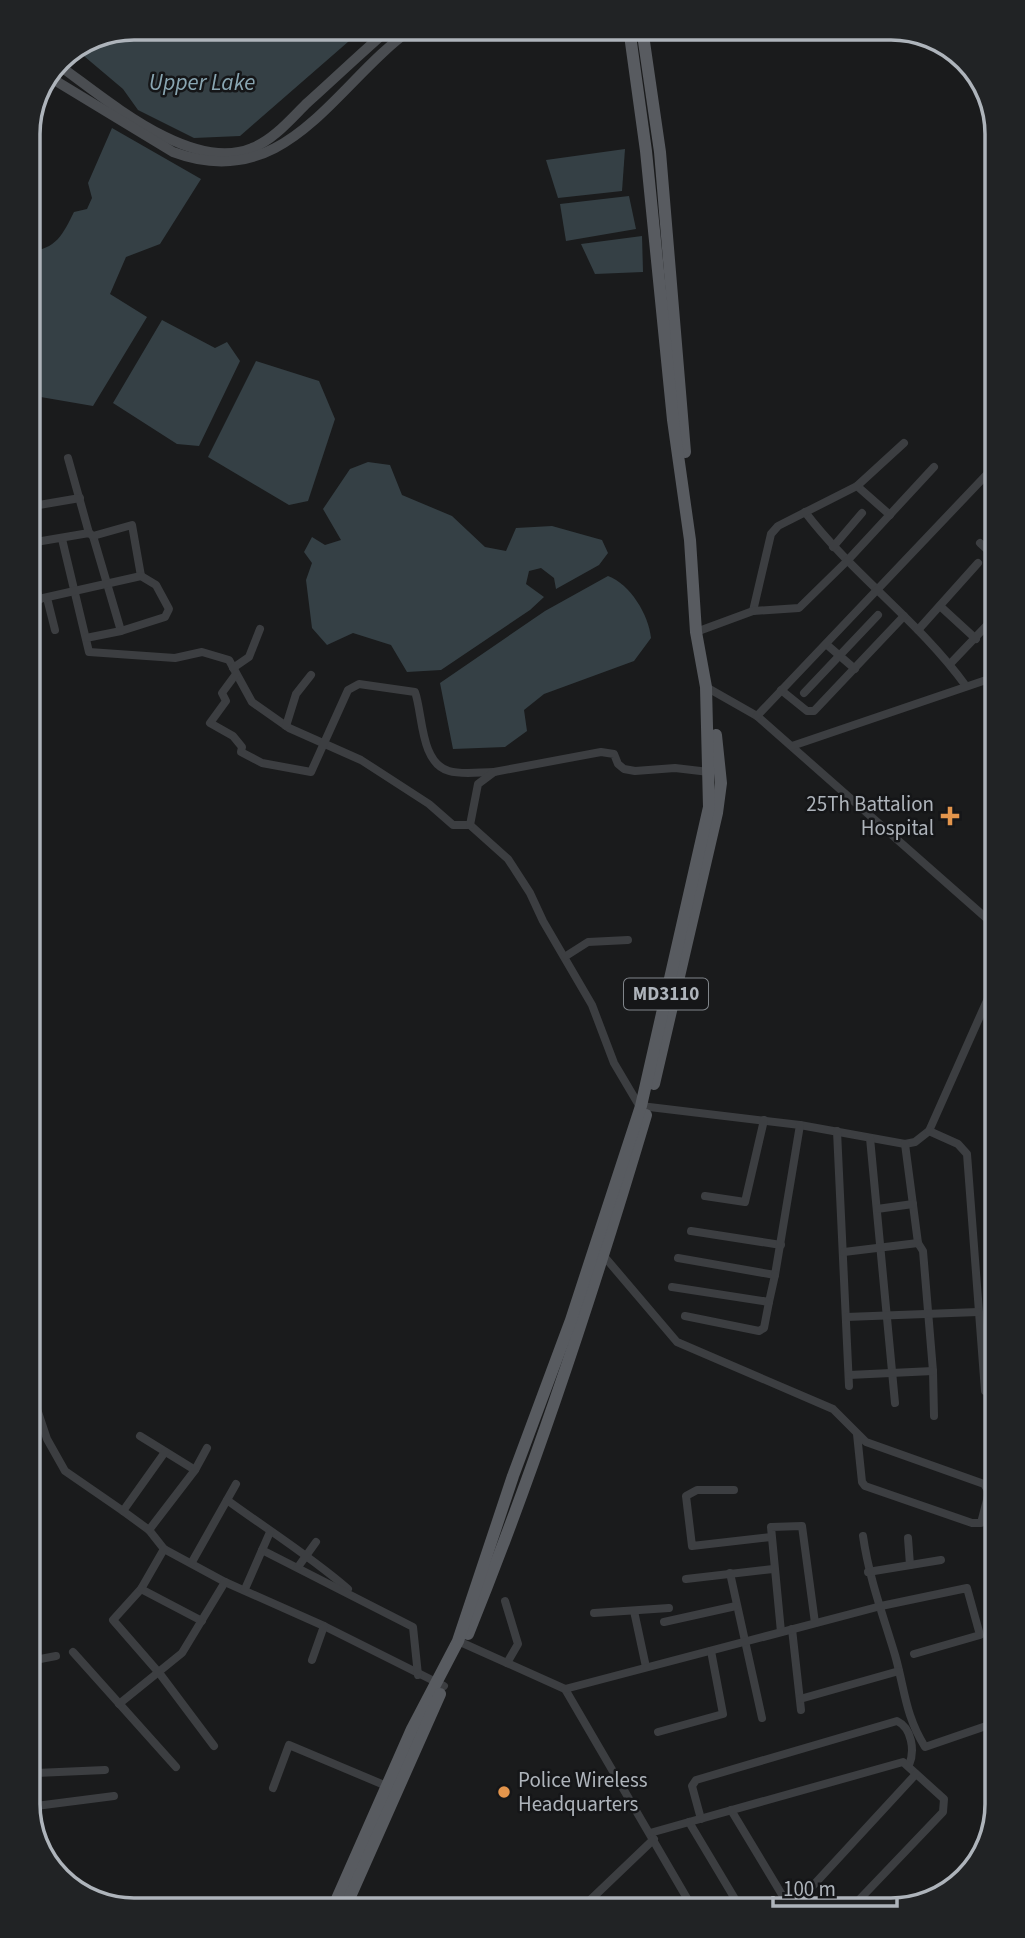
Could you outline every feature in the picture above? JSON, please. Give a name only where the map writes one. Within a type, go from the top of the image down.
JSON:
[{"type":"main road","points":[[66,71],[93,92],[176,142],[194,149],[232,152],[252,149],[275,134],[377,40]]},
{"type":"main road","points":[[57,82],[173,152],[195,160],[245,161],[274,149],[331,107],[383,52],[398,40]]},
{"type":"main road","name":"MD3110","points":[[338,1898],[461,1642],[506,1540],[603,1255],[717,813],[721,783],[673,420],[646,151],[631,40]]},
{"type":"main road","name":"MD3110","points":[[644,40],[660,152],[700,631]]},
{"type":"main road","name":"MD3110","points":[[461,1642],[508,1489],[570,1320],[643,1107],[709,807],[709,688]]},
{"type":"main road","name":"MD3110","points":[[349,1898],[391,1787]]},
{"type":"street","points":[[753,611],[772,534],[778,526],[857,486],[904,443]]},
{"type":"street","points":[[68,458],[121,631]]},
{"type":"street","points":[[700,631],[753,611],[799,608],[847,561],[934,467]]},
{"type":"street","points":[[757,716],[985,475]]},
{"type":"street","points":[[857,486],[890,514]]},
{"type":"street","points":[[40,505],[80,499]]},
{"type":"street","points":[[805,512],[833,547],[918,630],[950,664],[966,686]]},
{"type":"street","points":[[833,547],[862,513]]},
{"type":"street","points":[[40,542],[91,535],[132,525],[141,576]]},
{"type":"street","points":[[62,539],[89,652],[175,658],[202,652],[229,660],[252,702],[285,726],[361,760],[429,804],[453,825],[470,825],[508,859],[566,956],[592,1004],[614,1063],[643,1107],[800,1125],[905,1144],[915,1142],[929,1131],[985,1005]]},
{"type":"street","points":[[980,543],[985,548]]},
{"type":"street","points":[[918,630],[978,563]]},
{"type":"street","points":[[40,600],[141,576],[156,586],[169,609],[164,617],[121,631],[86,638]]},
{"type":"street","points":[[40,602],[55,630]]},
{"type":"street","points":[[940,606],[975,639]]},
{"type":"street","points":[[804,693],[878,615]]},
{"type":"street","points":[[781,690],[807,711],[814,712],[904,616]]},
{"type":"street","points":[[950,664],[985,628]]},
{"type":"street","points":[[260,629],[249,657],[235,671],[222,693],[226,701],[211,723],[233,736],[242,747],[241,752],[262,763],[311,772],[353,685],[411,690],[416,696],[427,747],[437,763],[449,771],[494,772],[601,752],[614,754],[618,764],[635,771],[675,768],[709,772]]},
{"type":"street","points":[[826,644],[855,669]]},
{"type":"street","points":[[285,726],[296,694],[311,675]]},
{"type":"street","points":[[792,746],[985,680]]},
{"type":"street","points":[[709,688],[757,716],[985,916]]},
{"type":"street","points":[[470,825],[478,784],[494,772]]},
{"type":"street","points":[[566,956],[589,942],[628,940]]},
{"type":"street","points":[[705,1196],[745,1202],[764,1120]]},
{"type":"street","points":[[685,1316],[759,1331],[764,1328],[781,1245],[800,1125]]},
{"type":"street","points":[[837,1131],[849,1386]]},
{"type":"street","points":[[929,1131],[958,1144],[967,1154],[985,1391]]},
{"type":"street","points":[[870,1138],[895,1403]]},
{"type":"street","points":[[905,1144],[918,1243],[923,1251],[934,1416]]},
{"type":"street","points":[[877,1209],[913,1205]]},
{"type":"street","points":[[691,1231],[781,1245]]},
{"type":"street","points":[[844,1252],[918,1243]]},
{"type":"street","points":[[603,1255],[677,1342],[833,1409],[866,1441],[985,1486]]},
{"type":"street","points":[[678,1258],[775,1275]]},
{"type":"street","points":[[672,1287],[769,1302]]},
{"type":"street","points":[[846,1317],[978,1312]]},
{"type":"street","points":[[849,1375],[933,1371]]},
{"type":"street","points":[[40,1418],[47,1439],[65,1471],[149,1531],[164,1549],[225,1582],[324,1626],[440,1684]]},
{"type":"street","points":[[857,1434],[862,1482],[865,1486],[972,1523],[981,1523],[985,1508]]},
{"type":"street","points":[[140,1436],[195,1470]]},
{"type":"street","points":[[149,1531],[195,1470],[207,1448]]},
{"type":"street","points":[[123,1511],[165,1452]]},
{"type":"street","points":[[192,1562],[236,1484]]},
{"type":"street","points":[[734,1490],[697,1490],[685,1496],[692,1546],[771,1537]]},
{"type":"street","points":[[227,1500],[270,1532],[307,1554],[358,1598]]},
{"type":"street","points":[[780,1632],[771,1527],[802,1526],[815,1623]]},
{"type":"street","points":[[245,1589],[270,1532]]},
{"type":"street","points":[[863,1536],[868,1572],[881,1606],[910,1722],[925,1746],[985,1726]]},
{"type":"street","points":[[908,1538],[910,1565]]},
{"type":"street","points":[[298,1567],[316,1542]]},
{"type":"street","points":[[164,1549],[141,1589],[113,1620],[160,1674],[214,1746]]},
{"type":"street","points":[[262,1550],[413,1628],[418,1675]]},
{"type":"street","points":[[868,1572],[942,1560]]},
{"type":"street","points":[[686,1578],[773,1569]]},
{"type":"street","points":[[730,1573],[762,1718]]},
{"type":"street","points":[[119,1704],[160,1674],[182,1653],[225,1582]]},
{"type":"street","points":[[565,1689],[881,1606],[967,1588],[980,1635],[914,1654]]},
{"type":"street","points":[[141,1589],[202,1621]]},
{"type":"street","points":[[505,1601],[519,1644],[507,1663]]},
{"type":"street","points":[[664,1622],[736,1606]]},
{"type":"street","points":[[594,1613],[669,1608]]},
{"type":"street","points":[[634,1611],[646,1667]]},
{"type":"street","points":[[312,1660],[324,1626]]},
{"type":"street","points":[[792,1629],[801,1710]]},
{"type":"street","points":[[461,1642],[565,1689],[687,1898]]},
{"type":"street","points":[[657,1732],[723,1714],[710,1651]]},
{"type":"street","points":[[73,1652],[176,1767]]},
{"type":"street","points":[[40,1659],[56,1656]]},
{"type":"street","points":[[800,1699],[899,1671]]},
{"type":"street","points":[[701,1819],[692,1786],[696,1780],[897,1721],[904,1725],[914,1750],[909,1765]]},
{"type":"street","points":[[273,1788],[289,1745],[391,1787]]},
{"type":"street","points":[[592,1898],[652,1836],[689,1822],[902,1762],[909,1765],[944,1799],[943,1812],[861,1898]]},
{"type":"street","points":[[40,1773],[105,1770]]},
{"type":"street","points":[[802,1898],[916,1774]]},
{"type":"street","points":[[40,1805],[114,1796]]},
{"type":"street","points":[[731,1810],[784,1898]]},
{"type":"street","points":[[689,1822],[734,1898]]},
{"type":"water","name":"Upper Lake","points":[[135,40],[350,40],[240,136],[194,138],[138,110],[123,89],[83,56],[99,47]]},
{"type":"water","points":[[112,128],[201,179],[160,244],[126,257],[110,294],[147,317],[93,406],[40,397],[40,250],[52,244],[62,234],[74,212],[87,209],[92,198],[88,183]]},
{"type":"water","points":[[625,149],[622,191],[558,198],[546,160]]},
{"type":"water","points":[[629,196],[636,229],[566,241],[560,204]]},
{"type":"water","points":[[642,236],[643,272],[595,274],[581,244]]},
{"type":"water","points":[[162,320],[215,348],[227,342],[240,361],[199,446],[177,444],[113,403]]},
{"type":"water","points":[[256,361],[319,381],[335,419],[308,501],[289,505],[208,457]]},
{"type":"water","points":[[368,462],[390,465],[402,495],[452,516],[485,547],[506,551],[516,528],[552,526],[602,540],[608,553],[599,565],[556,589],[554,578],[541,568],[529,571],[526,584],[544,597],[530,610],[441,670],[407,672],[391,645],[353,633],[327,645],[312,628],[306,580],[312,563],[304,552],[312,537],[325,545],[341,540],[323,509],[350,469]]},
{"type":"water","points":[[608,576],[631,593],[647,620],[651,638],[634,661],[544,694],[524,710],[527,731],[505,747],[453,749],[440,683],[545,611]]},
{"type":"place","name":"25Th Battalion Hospital","points":[[950,816]]},
{"type":"place","name":"Police Wireless Headquarters","points":[[504,1792]]}]
